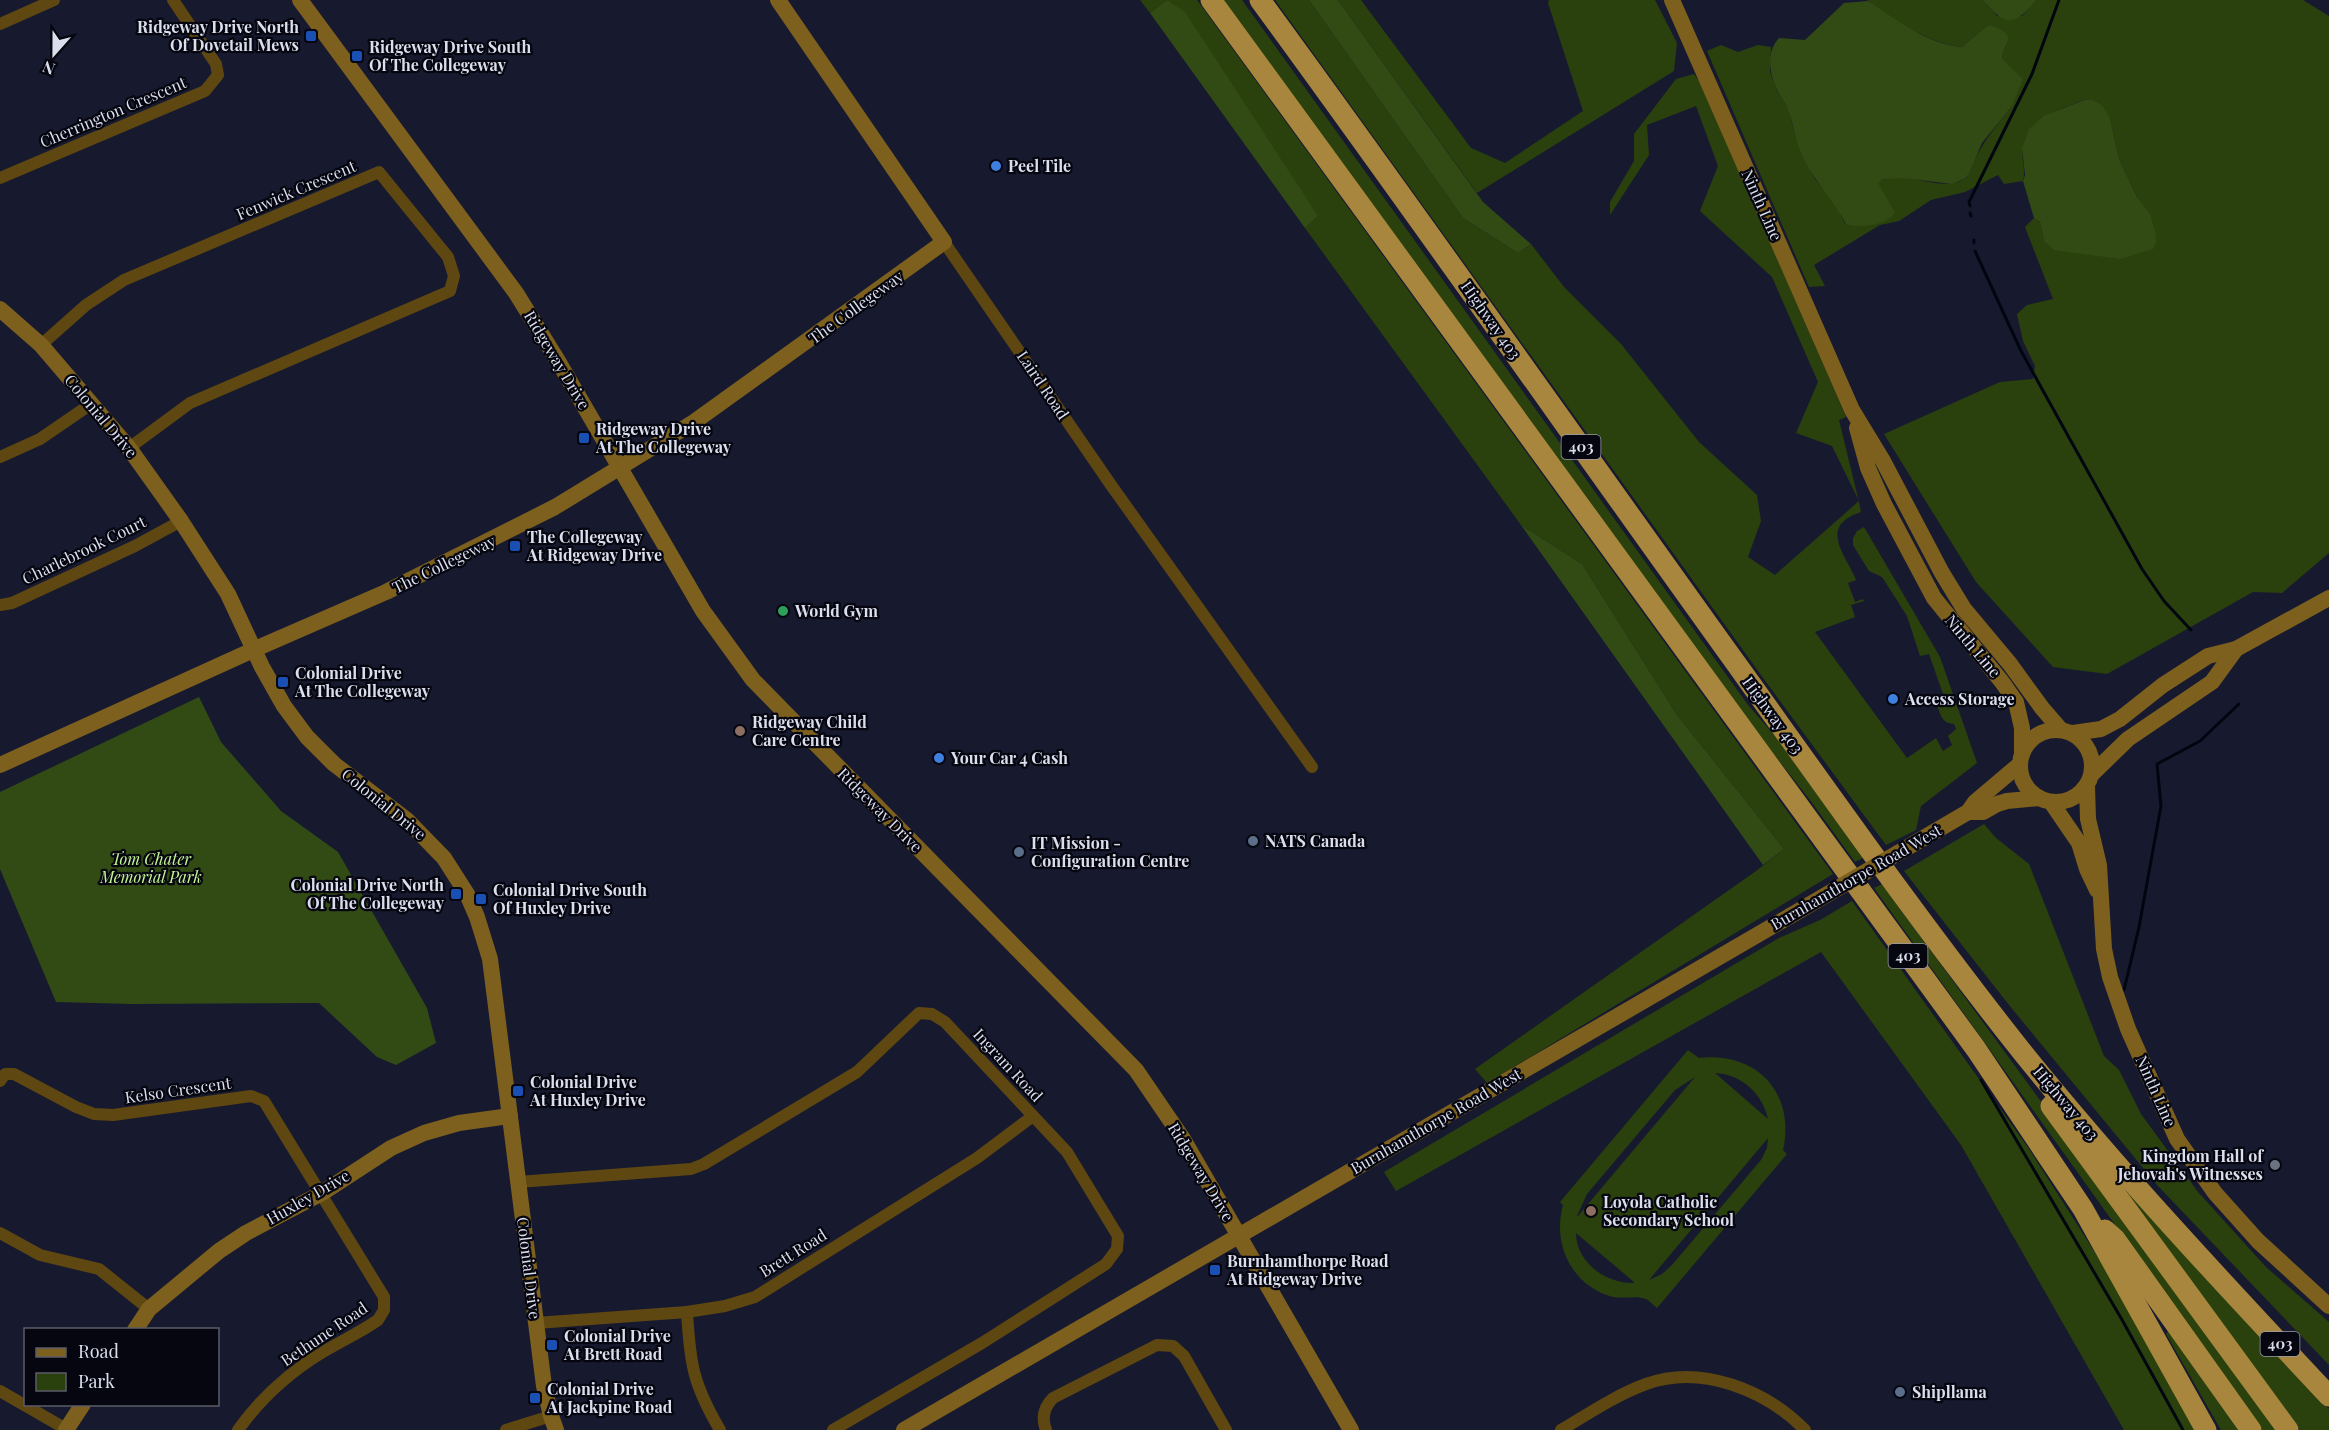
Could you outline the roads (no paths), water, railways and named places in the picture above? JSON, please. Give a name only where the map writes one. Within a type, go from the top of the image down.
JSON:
[{"type":"highway","name":"Highway 403","points":[[1211,0],[1970,1040],[2083,1209],[2206,1430]]},
{"type":"highway","name":"Highway 403","points":[[1260,0],[1361,137],[1901,894],[2024,1053],[2104,1149],[2329,1396]]},
{"type":"highway","points":[[2024,1053],[2026,1072],[2288,1430]]},
{"type":"highway","points":[[2083,1209],[2115,1239],[2251,1430]]},
{"type":"highway","points":[[2232,1292],[2268,1318],[2329,1379]]},
{"type":"street","points":[[0,24],[54,0]]},
{"type":"street","name":"Cherrington Crescent","points":[[0,178],[205,91],[218,75],[216,64],[173,0]]},
{"type":"street","name":"Ridgeway Drive","points":[[300,0],[516,293],[551,348],[703,611],[753,680],[1136,1070],[1178,1132],[1351,1430]]},
{"type":"street","name":"Laird Road","points":[[778,0],[1131,514],[1312,767]]},
{"type":"street","name":"Ninth Line","points":[[1672,0],[1852,410],[1883,461],[1942,573],[1964,609],[2017,672],[2042,708],[2067,731]]},
{"type":"street","name":"Fenwick Crescent","points":[[41,345],[86,305],[124,280],[379,172],[448,257],[454,276],[450,291],[190,403],[129,448]]},
{"type":"street","name":"The Collegeway","points":[[0,765],[386,592],[516,528],[694,422],[944,242]]},
{"type":"street","name":"Colonial Drive","points":[[0,309],[41,345],[129,448],[181,520],[228,594],[253,650],[284,706],[307,737],[334,764],[420,831],[444,858],[467,894],[490,959],[536,1323],[554,1423]]},
{"type":"street","points":[[0,457],[40,439],[91,404]]},
{"type":"street","name":"Ninth Line","points":[[1852,410],[1868,468],[1890,517],[1934,598],[2016,702],[2022,728],[2021,759]]},
{"type":"street","name":"Charlebrook Court","points":[[0,605],[12,603],[104,560],[181,520]]},
{"type":"street","points":[[2236,649],[2212,682],[2128,739],[2071,800],[2045,800],[2025,784],[2021,759],[2028,743],[2037,735],[2048,730],[2101,729],[2120,719],[2163,685],[2208,656],[2236,649],[2329,598]]},
{"type":"street","points":[[2067,731],[2083,741],[2090,750],[2093,762],[2089,780]]},
{"type":"street","name":"Burnhamthorpe Road West","points":[[903,1430],[1968,812],[1975,802],[2021,759]]},
{"type":"street","name":"Ninth Line","points":[[2089,780],[2088,819],[2099,865],[2104,949],[2110,977],[2128,1029],[2177,1139],[2215,1193],[2258,1241],[2329,1306]]},
{"type":"street","name":"Ninth Line","points":[[2045,800],[2079,843],[2087,869],[2099,894]]},
{"type":"street","name":"Burnhamthorpe Road West","points":[[1968,812],[1983,812],[2007,801],[2045,800]]},
{"type":"street","name":"Ingram Road","points":[[518,1182],[691,1169],[704,1164],[857,1072],[919,1014],[932,1014],[945,1022],[1033,1116],[1076,1166],[1118,1236],[1117,1249],[1106,1264],[982,1343],[833,1430]]},
{"type":"street","name":"Kelso Crescent","points":[[0,1081],[5,1074],[14,1074],[93,1114],[113,1115],[251,1096],[264,1101],[322,1192]]},
{"type":"street","name":"Huxley Drive","points":[[136,1328],[149,1309],[219,1251],[246,1233],[322,1192],[391,1148],[424,1133],[459,1123],[510,1116]]},
{"type":"street","name":"Brett Road","points":[[536,1323],[687,1312],[725,1306],[755,1297],[977,1158],[1033,1116]]},
{"type":"street","name":"Bethune Road","points":[[238,1430],[250,1414],[282,1382],[320,1354],[378,1320],[384,1310],[384,1297],[322,1192]]},
{"type":"street","points":[[0,1233],[40,1255],[99,1269],[149,1309]]},
{"type":"street","points":[[687,1312],[690,1357],[696,1383],[702,1400],[720,1430]]},
{"type":"street","points":[[1046,1430],[1043,1417],[1046,1405],[1053,1398],[1157,1346],[1173,1346],[1184,1356],[1226,1430]]},
{"type":"street","points":[[1561,1430],[1630,1390],[1670,1378],[1713,1380],[1737,1386],[1767,1399],[1806,1430]]},
{"type":"street","points":[[0,1391],[24,1405]]},
{"type":"street","points":[[25,1406],[66,1430],[82,1406]]},
{"type":"street","points":[[506,1430],[554,1423]]},
{"type":"waterway","points":[[1970,206],[1969,202],[2032,74],[2059,0]]},
{"type":"waterway","points":[[1975,251],[2021,351],[2142,569],[2164,601],[2191,630]]},
{"type":"waterway","points":[[2124,990],[2139,927],[2161,806],[2157,764],[2200,741],[2239,704]]},
{"type":"waterway","points":[[1981,1080],[2121,1318],[2183,1430]]},
{"type":"place","name":"Ridgeway Drive North Of Dovetail Mews","points":[[311,36]]},
{"type":"place","name":"Ridgeway Drive South Of The Collegeway","points":[[357,56]]},
{"type":"place","name":"Peel Tile","points":[[996,166]]},
{"type":"place","name":"Ridgeway Drive At The Collegeway","points":[[584,438]]},
{"type":"place","name":"The Collegeway At Ridgeway Drive","points":[[515,546]]},
{"type":"place","name":"World Gym","points":[[783,611]]},
{"type":"place","name":"Colonial Drive At The Collegeway","points":[[283,682]]},
{"type":"place","name":"Access Storage","points":[[1893,699]]},
{"type":"place","name":"Ridgeway Child Care Centre","points":[[740,731]]},
{"type":"place","name":"Your Car 4 Cash","points":[[939,758]]},
{"type":"place","name":"NATS Canada","points":[[1253,841]]},
{"type":"place","name":"IT Mission - Configuration Centre","points":[[1019,852]]},
{"type":"place","name":"Colonial Drive North Of The Collegeway","points":[[456,894]]},
{"type":"place","name":"Colonial Drive South Of Huxley Drive","points":[[481,899]]},
{"type":"place","name":"Colonial Drive At Huxley Drive","points":[[518,1091]]},
{"type":"place","name":"Kingdom Hall of Jehovah's Witnesses","points":[[2275,1165]]},
{"type":"place","name":"Loyola Catholic Secondary School","points":[[1591,1211]]},
{"type":"place","name":"Burnhamthorpe Road At Ridgeway Drive","points":[[1215,1270]]},
{"type":"place","name":"Colonial Drive At Brett Road","points":[[552,1345]]},
{"type":"place","name":"Shipllama","points":[[1900,1392]]},
{"type":"place","name":"Colonial Drive At Jackpine Road","points":[[535,1398]]},
{"type":"park label","name":"Tom Chater Memorial Park","points":[[151,868]]}]
